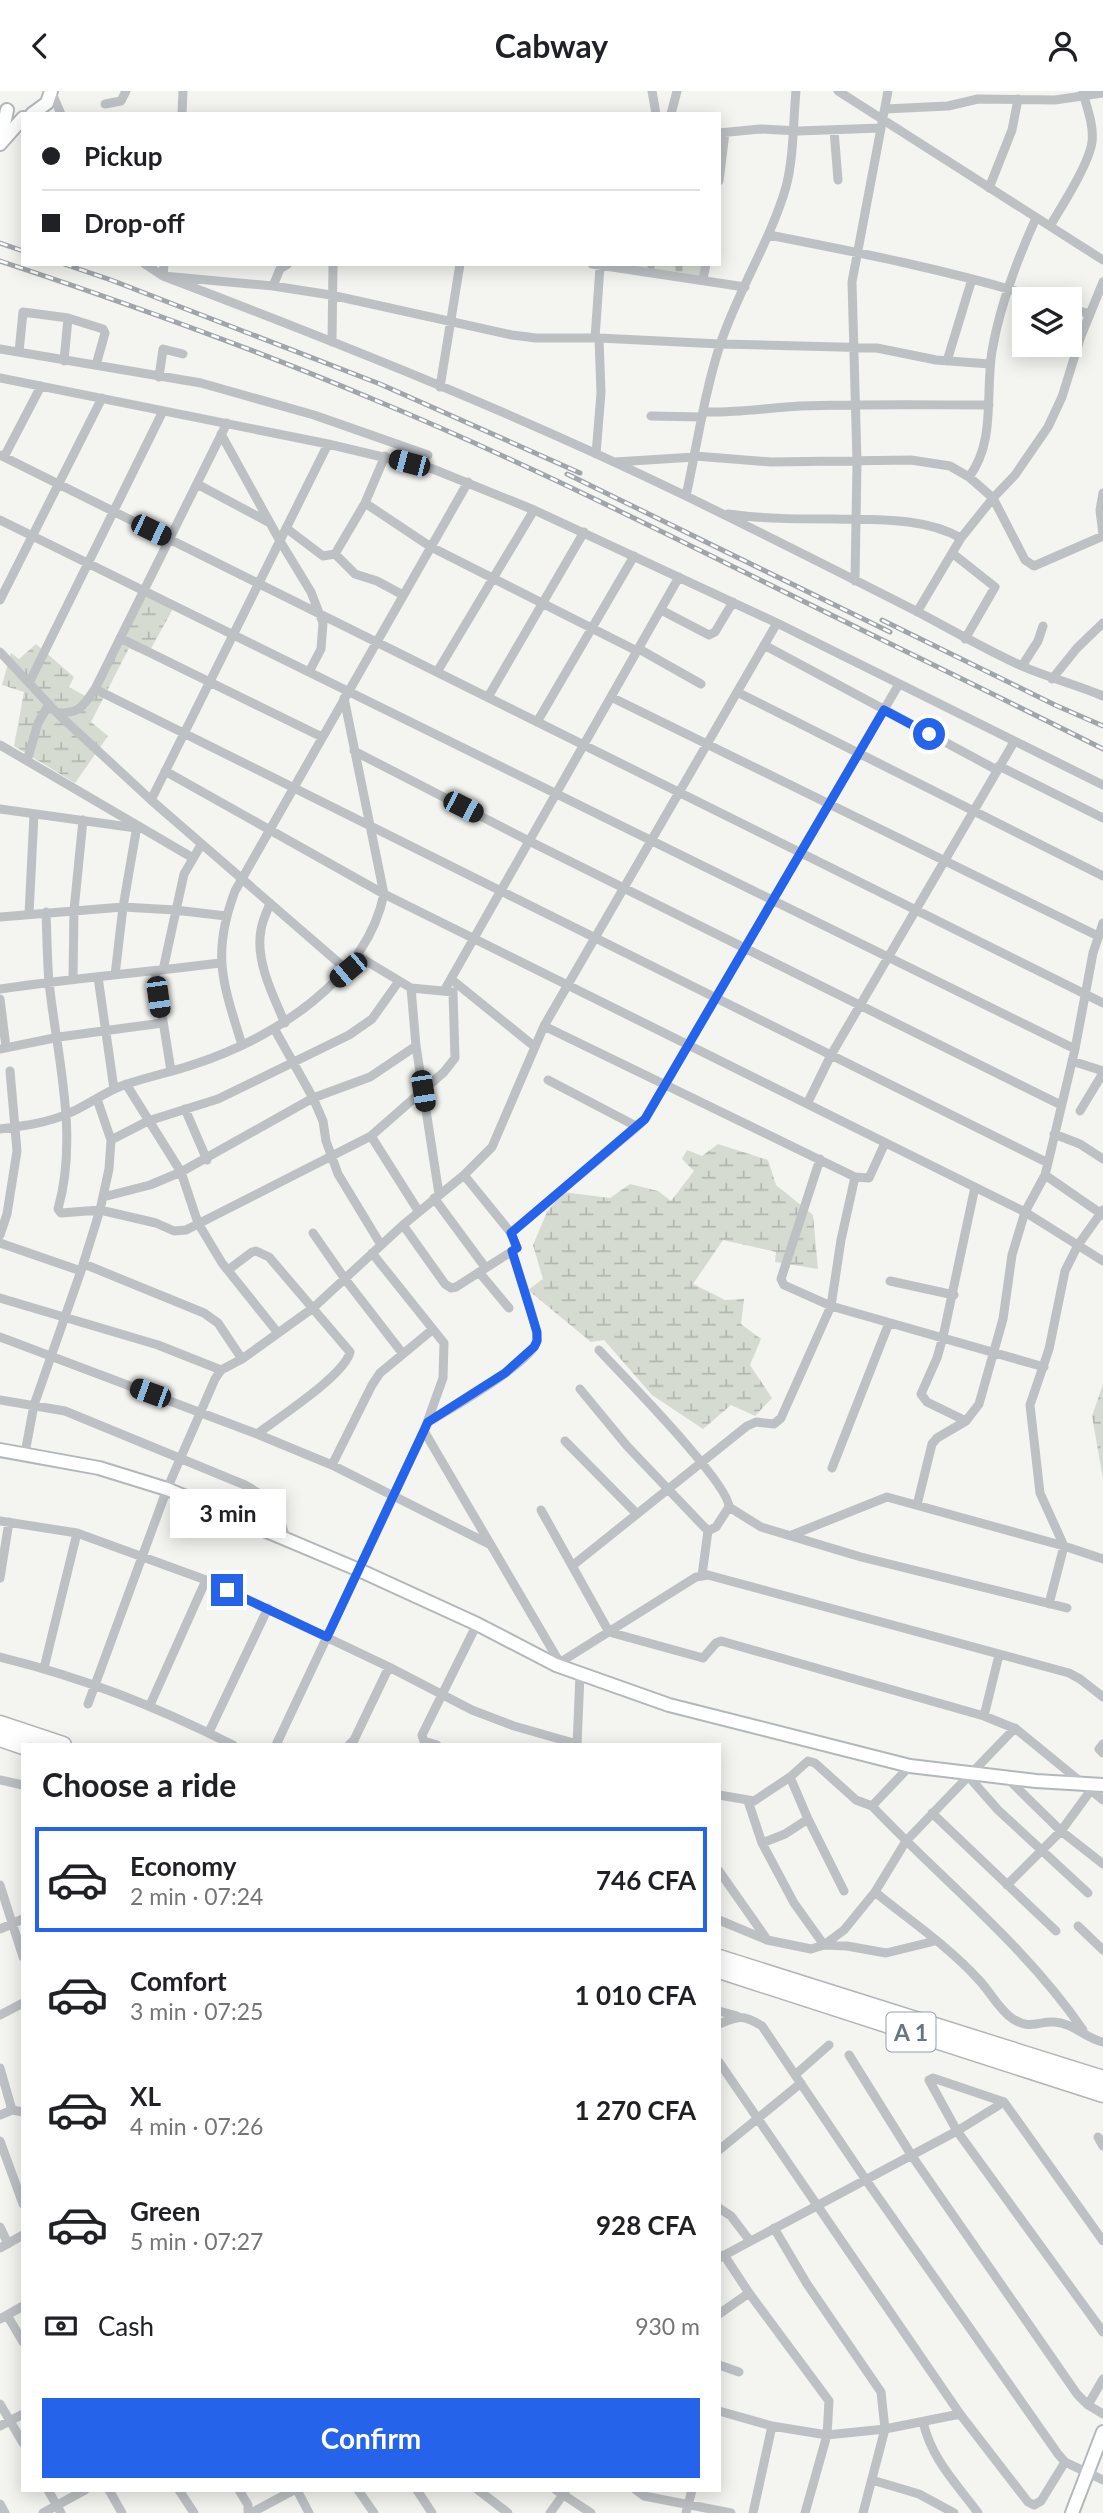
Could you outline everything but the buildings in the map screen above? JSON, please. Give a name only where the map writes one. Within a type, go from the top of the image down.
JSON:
[{"type":"highway","points":[[0,1724],[58,1743]]},
{"type":"highway","points":[[0,1738],[21,1745]]},
{"type":"highway","name":"A 1","points":[[721,1959],[1103,2079]]},
{"type":"highway","name":"A 1","points":[[721,1972],[1103,2094]]},
{"type":"street","points":[[39,112],[47,103],[51,91]]},
{"type":"street","points":[[51,91],[60,112]]},
{"type":"street","points":[[105,104],[121,101],[126,91]]},
{"type":"street","points":[[182,112],[183,91]]},
{"type":"street","points":[[652,91],[656,112]]},
{"type":"street","points":[[672,112],[677,91]]},
{"type":"street","points":[[686,496],[720,344],[769,235],[786,186],[791,162],[796,91]]},
{"type":"street","points":[[838,91],[882,125],[1103,260]]},
{"type":"street","points":[[855,581],[857,462],[852,282],[888,91]]},
{"type":"street","points":[[885,109],[947,106],[978,99],[1055,100],[1103,93]]},
{"type":"street","points":[[1050,226],[1082,168],[1092,142],[1090,117],[1083,94]]},
{"type":"street","points":[[989,188],[1012,130],[1018,99]]},
{"type":"street","points":[[0,144],[3,107],[21,115]]},
{"type":"street","points":[[0,144],[21,118]]},
{"type":"street","points":[[722,133],[760,129],[834,130],[882,125]]},
{"type":"street","points":[[834,130],[838,180]]},
{"type":"street","points":[[969,477],[981,459],[989,405],[994,338],[1018,256],[1036,218]]},
{"type":"street","points":[[769,235],[857,252],[1012,290]]},
{"type":"street","points":[[148,266],[163,276],[332,342],[596,454],[686,496],[1022,666],[1052,679],[1101,692]]},
{"type":"street","points":[[163,276],[164,266]]},
{"type":"street","points":[[273,286],[280,269],[285,266]]},
{"type":"street","points":[[332,266],[332,342]]},
{"type":"street","points":[[440,387],[460,266]]},
{"type":"street","points":[[596,454],[601,393],[596,266],[745,287]]},
{"type":"street","points":[[703,280],[706,266]]},
{"type":"street","points":[[163,276],[273,286],[331,295],[536,338],[884,349],[915,357],[990,364]]},
{"type":"street","points":[[947,361],[972,279]]},
{"type":"street","points":[[918,612],[961,538],[1015,475],[1048,427],[1062,397],[1103,282]]},
{"type":"street","points":[[19,352],[23,312],[68,318],[103,329],[105,333],[96,365]]},
{"type":"street","points":[[1082,312],[1090,314]]},
{"type":"street","points":[[64,361],[68,318]]},
{"type":"street","points":[[0,349],[201,383],[314,415],[428,455]]},
{"type":"street","points":[[159,377],[163,349],[183,354]]},
{"type":"street","points":[[0,378],[328,444],[433,469],[534,510],[777,623],[1103,785]]},
{"type":"street","points":[[41,386],[2,456],[1103,1003]]},
{"type":"street","points":[[0,600],[102,398]]},
{"type":"street","points":[[651,416],[855,404],[989,405]]},
{"type":"street","points":[[29,683],[163,411]]},
{"type":"street","points":[[57,713],[70,713],[81,709],[95,688],[227,423]]},
{"type":"street","points":[[221,434],[279,541],[311,592],[323,623],[323,640],[309,672]]},
{"type":"street","points":[[151,800],[328,444]]},
{"type":"street","points":[[335,554],[365,503],[385,456]]},
{"type":"street","points":[[613,462],[695,457],[771,462],[926,461],[950,466],[969,477],[993,498],[1018,548],[1032,566],[1041,565],[1103,535],[1102,499]]},
{"type":"street","points":[[242,1045],[221,963],[226,916],[241,879],[468,482]]},
{"type":"street","points":[[197,484],[272,524]]},
{"type":"street","points":[[365,503],[430,547],[701,684]]},
{"type":"street","points":[[437,672],[534,510]]},
{"type":"street","points":[[719,513],[762,518],[914,523],[939,528],[961,538]]},
{"type":"street","points":[[0,520],[309,672],[346,695],[556,794],[1075,1049]]},
{"type":"street","points":[[286,528],[323,556],[335,554]]},
{"type":"street","points":[[488,697],[583,532]]},
{"type":"street","points":[[335,554],[355,574],[377,581],[403,595]]},
{"type":"street","points":[[952,554],[995,587],[965,639]]},
{"type":"street","points":[[537,722],[634,556]]},
{"type":"street","points":[[444,991],[679,577]]},
{"type":"street","points":[[661,610],[709,635],[715,632],[733,603]]},
{"type":"street","points":[[88,1704],[167,1489],[220,1370],[242,1359],[313,1308],[492,1147],[544,1026],[777,623]]},
{"type":"street","points":[[1052,679],[1077,648],[1103,623]]},
{"type":"street","points":[[1022,666],[1043,627]]},
{"type":"street","points":[[120,638],[322,737]]},
{"type":"street","points":[[764,645],[884,710],[1103,818]]},
{"type":"street","points":[[1,654],[57,713],[151,800],[348,970]]},
{"type":"street","points":[[0,665],[1,654]]},
{"type":"street","points":[[511,1233],[639,1125],[899,684]]},
{"type":"street","points":[[95,688],[1048,1163]]},
{"type":"street","points":[[737,692],[1103,876]]},
{"type":"street","points":[[0,1129],[66,1115],[126,1084],[195,1065],[275,1030],[348,970],[358,956],[381,909],[384,894],[354,751],[346,695]]},
{"type":"street","points":[[611,697],[1098,936]]},
{"type":"street","points":[[27,761],[38,723],[49,704]]},
{"type":"street","points":[[807,1104],[831,1055],[1014,742]]},
{"type":"street","points":[[0,745],[193,858]]},
{"type":"street","points":[[354,751],[529,841],[1061,1105]]},
{"type":"street","points":[[165,771],[384,894],[1025,1212],[1103,1261]]},
{"type":"street","points":[[0,809],[137,827]]},
{"type":"street","points":[[29,914],[34,814]]},
{"type":"street","points":[[73,978],[74,910],[83,820]]},
{"type":"street","points":[[115,975],[122,907],[137,827]]},
{"type":"street","points":[[171,1071],[162,1023],[159,971],[184,874],[201,845]]},
{"type":"street","points":[[270,903],[261,930],[261,949],[275,1002],[285,1023]]},
{"type":"street","points":[[0,917],[122,907],[226,916]]},
{"type":"street","points":[[46,912],[49,982],[66,1115],[67,1175],[58,1209],[61,1213],[100,1210],[156,1223],[174,1231],[186,1230],[371,1136],[451,1065],[457,1054],[453,992],[411,988],[358,956]]},
{"type":"street","points":[[917,1504],[932,1444],[937,1438],[966,1421],[979,1404],[1006,1305],[1012,1255],[1025,1212],[1045,1175],[1103,923]]},
{"type":"street","points":[[0,989],[73,978],[98,978],[221,963]]},
{"type":"street","points":[[98,978],[114,1089]]},
{"type":"street","points":[[451,979],[535,1047]]},
{"type":"street","points":[[111,1140],[148,1121],[218,1099],[349,1035],[379,1012],[399,981]]},
{"type":"street","points":[[411,988],[416,1046],[437,1196],[482,1270],[509,1308]]},
{"type":"street","points":[[0,999],[3,1048],[58,1037],[162,1023]]},
{"type":"street","points":[[544,1026],[855,1177],[869,1178],[885,1143]]},
{"type":"street","points":[[275,1030],[313,1098],[323,1121],[330,1156],[381,1245]]},
{"type":"street","points":[[103,1197],[150,1185],[181,1173],[313,1098],[370,1077],[416,1046]]},
{"type":"street","points":[[1072,1061],[1103,1072],[1080,1111]]},
{"type":"street","points":[[0,1235],[16,1164],[16,1127],[10,1071]]},
{"type":"street","points":[[548,1080],[627,1122],[639,1125]]},
{"type":"street","points":[[126,1084],[181,1173],[198,1223],[228,1270],[278,1333]]},
{"type":"street","points":[[25,1453],[34,1405],[82,1267],[100,1210],[109,1169],[111,1140],[97,1099]]},
{"type":"street","points":[[185,1109],[207,1160]]},
{"type":"street","points":[[1054,1134],[1080,1144],[1103,1159]]},
{"type":"street","points":[[371,1136],[419,1212]]},
{"type":"street","points":[[820,1159],[781,1279],[784,1285],[831,1306],[1044,1367]]},
{"type":"street","points":[[403,1225],[447,1287],[456,1287],[517,1248],[511,1233],[464,1175]]},
{"type":"street","points":[[1045,1175],[1102,1213],[1078,1245],[1065,1271],[1044,1367],[1030,1405],[1040,1493],[1064,1546],[1049,1604]]},
{"type":"street","points":[[572,1566],[747,1426],[756,1422],[774,1424],[781,1418],[831,1306],[841,1240],[855,1177]]},
{"type":"street","points":[[966,1421],[922,1397],[954,1295],[957,1268],[975,1187]]},
{"type":"street","points":[[313,1233],[403,1354]]},
{"type":"street","points":[[0,1243],[82,1267],[204,1313],[218,1323],[242,1359]]},
{"type":"street","points":[[426,1427],[505,1373],[534,1347],[537,1341],[537,1332],[512,1251]]},
{"type":"street","points":[[228,1270],[252,1252],[263,1253],[276,1264],[350,1352],[328,1380],[257,1434]]},
{"type":"street","points":[[277,1743],[426,1427],[443,1378],[444,1343],[372,1253]]},
{"type":"street","points":[[890,1281],[954,1295]]},
{"type":"street","points":[[0,1298],[158,1345],[220,1370]]},
{"type":"street","points":[[832,1468],[889,1323]]},
{"type":"street","points":[[332,1465],[380,1373],[432,1330]]},
{"type":"street","points":[[0,1337],[332,1465],[491,1545]]},
{"type":"street","points":[[599,1350],[701,1463],[726,1494],[729,1507],[761,1527],[861,1557],[1067,1608]]},
{"type":"street","points":[[580,1389],[627,1446],[708,1531]]},
{"type":"street","points":[[0,1400],[65,1411],[245,1485],[272,1502],[286,1538]]},
{"type":"street","points":[[426,1427],[558,1664]]},
{"type":"street","points":[[565,1441],[638,1514]]},
{"type":"street","points":[[0,1450],[111,1471],[167,1489],[359,1570],[580,1675],[668,1705],[909,1766],[970,1776],[1093,1787]]},
{"type":"street","points":[[792,1535],[887,1497],[1103,1559]]},
{"type":"street","points":[[708,1531],[716,1527],[729,1507]]},
{"type":"street","points":[[541,1510],[609,1632],[703,1657],[721,1641],[984,1716],[1015,1728],[1093,1787],[1103,1800]]},
{"type":"street","points":[[0,1578],[5,1521],[77,1533],[206,1580],[442,1693],[472,1710],[514,1726],[574,1743]]},
{"type":"street","points":[[702,1575],[708,1531]]},
{"type":"street","points":[[44,1668],[77,1533]]},
{"type":"street","points":[[558,1664],[702,1575],[1069,1673],[1103,1697]]},
{"type":"street","points":[[150,1705],[206,1580]]},
{"type":"street","points":[[209,1733],[268,1608]]},
{"type":"street","points":[[431,1743],[425,1741],[422,1735],[477,1624]]},
{"type":"street","points":[[984,1716],[999,1655]]},
{"type":"street","points":[[0,1657],[96,1684],[150,1705],[229,1743]]},
{"type":"street","points":[[351,1743],[388,1667]]},
{"type":"street","points":[[577,1743],[580,1675]]},
{"type":"street","points":[[824,1945],[844,1930],[875,1892],[906,1841],[1015,1728]]},
{"type":"street","points":[[1103,1744],[1099,1749],[1103,1753]]},
{"type":"street","points":[[721,1795],[748,1801],[757,1800],[808,1761],[812,1762],[856,1800],[872,1806],[1008,1938],[1059,1995],[1083,2031],[1091,2039],[1103,2042]]},
{"type":"street","points":[[872,1806],[909,1766]]},
{"type":"street","points":[[970,1776],[998,1810],[1088,1893]]},
{"type":"street","points":[[790,1777],[844,1891]]},
{"type":"street","points":[[1007,1778],[1061,1831],[1103,1864]]},
{"type":"street","points":[[0,1780],[21,1786]]},
{"type":"street","points":[[1007,1885],[1061,1831],[1093,1787]]},
{"type":"street","points":[[748,1801],[762,1843],[794,1903],[824,1945]]},
{"type":"street","points":[[932,1813],[1056,1931]]},
{"type":"street","points":[[762,1843],[785,1834],[808,1819]]},
{"type":"street","points":[[721,1874],[767,1940]]},
{"type":"street","points":[[0,1885],[21,1950]]},
{"type":"street","points":[[875,1892],[979,1980],[1012,2019],[1035,2026],[1052,2021],[1083,2031]]},
{"type":"street","points":[[0,1929],[21,1920]]},
{"type":"street","points":[[721,1921],[767,1940],[811,1949],[824,1945],[847,1946],[886,1953],[935,1941]]},
{"type":"street","points":[[1078,1926],[1103,1950]]},
{"type":"street","points":[[0,2015],[21,2005]]},
{"type":"street","points":[[721,2012],[748,2018],[762,2026],[866,2180],[1065,2462],[1103,2480]]},
{"type":"street","points":[[721,2023],[737,2016]]},
{"type":"street","points":[[721,2148],[798,2079],[829,2045]]},
{"type":"street","points":[[849,2055],[912,2156],[1077,2394],[1103,2414]]},
{"type":"street","points":[[721,2065],[960,2414],[1032,2504],[1041,2501],[1065,2462]]},
{"type":"street","points":[[0,2068],[12,2110]]},
{"type":"street","points":[[1103,2241],[1004,2102],[930,2078],[957,2131],[1103,2332]]},
{"type":"street","points":[[805,2513],[827,2435],[829,2401],[722,2257],[817,2204],[912,2156],[1004,2102]]},
{"type":"street","points":[[0,2115],[12,2110],[21,2112]]},
{"type":"street","points":[[1098,2137],[1103,2146]]},
{"type":"street","points":[[0,2141],[21,2199]]},
{"type":"street","points":[[721,2209],[731,2216],[750,2241]]},
{"type":"street","points":[[0,2227],[4,2246],[21,2236]]},
{"type":"street","points":[[774,2228],[807,2284],[881,2392],[885,2429],[863,2513]]},
{"type":"street","points":[[721,2313],[749,2293]]},
{"type":"street","points":[[21,2307],[3,2317],[21,2340]]},
{"type":"street","points":[[721,2366],[739,2372]]},
{"type":"street","points":[[1088,2405],[1103,2379]]},
{"type":"street","points":[[0,2404],[21,2440]]},
{"type":"street","points":[[721,2412],[772,2426],[827,2435],[885,2429],[960,2414]]},
{"type":"street","points":[[0,2426],[21,2415]]},
{"type":"street","points":[[923,2422],[937,2461],[978,2513]]},
{"type":"street","points":[[753,2513],[772,2426]]},
{"type":"street","points":[[1072,2513],[1103,2433]]},
{"type":"street","points":[[872,2480],[919,2494],[950,2512]]},
{"type":"street","points":[[49,2492],[59,2509]]},
{"type":"street","points":[[43,2513],[59,2509],[82,2492]]},
{"type":"street","points":[[110,2492],[122,2513]]},
{"type":"street","points":[[180,2492],[194,2513]]},
{"type":"street","points":[[240,2492],[250,2513],[292,2492]]},
{"type":"street","points":[[297,2492],[309,2513]]},
{"type":"street","points":[[359,2492],[374,2513]]},
{"type":"street","points":[[418,2492],[432,2513]]},
{"type":"street","points":[[481,2492],[508,2513]]},
{"type":"street","points":[[550,2513],[562,2492],[591,2513]]},
{"type":"street","points":[[639,2492],[688,2509],[731,2513]]},
{"type":"street","points":[[0,2504],[5,2513]]},
{"type":"green space","points":[[621,266],[703,266],[701,276]]},
{"type":"green space","points":[[143,589],[175,605],[147,656],[129,648],[91,722],[108,736],[75,783],[14,746],[24,692],[2,685],[11,653],[19,659],[36,644],[74,677],[69,687],[89,698]]},
{"type":"green space","points":[[718,1144],[768,1160],[776,1185],[813,1215],[818,1269],[775,1262],[776,1252],[723,1240],[693,1284],[725,1300],[744,1299],[741,1324],[761,1339],[750,1365],[772,1398],[755,1416],[731,1405],[703,1429],[652,1395],[604,1340],[591,1342],[528,1290],[543,1279],[533,1245],[547,1212],[563,1192],[610,1198],[630,1184],[658,1191],[671,1201],[694,1171],[682,1159],[687,1150],[702,1156]]},
{"type":"green space","points":[[1103,1384],[1103,1479],[1092,1416]]},
{"type":"railway","points":[[0,243],[21,250]]},
{"type":"railway","points":[[0,261],[236,344],[469,440],[653,527],[1103,749]]},
{"type":"railway","points":[[70,266],[380,384],[580,473]]},
{"type":"railway","points":[[567,474],[890,632]]},
{"type":"railway","points":[[882,620],[1103,726]]},
{"type":"route","points":[[227,1590],[327,1637],[428,1422],[505,1373],[534,1347],[537,1341],[537,1332],[512,1251],[517,1248],[511,1233],[645,1119],[884,710],[929,734]]}]
